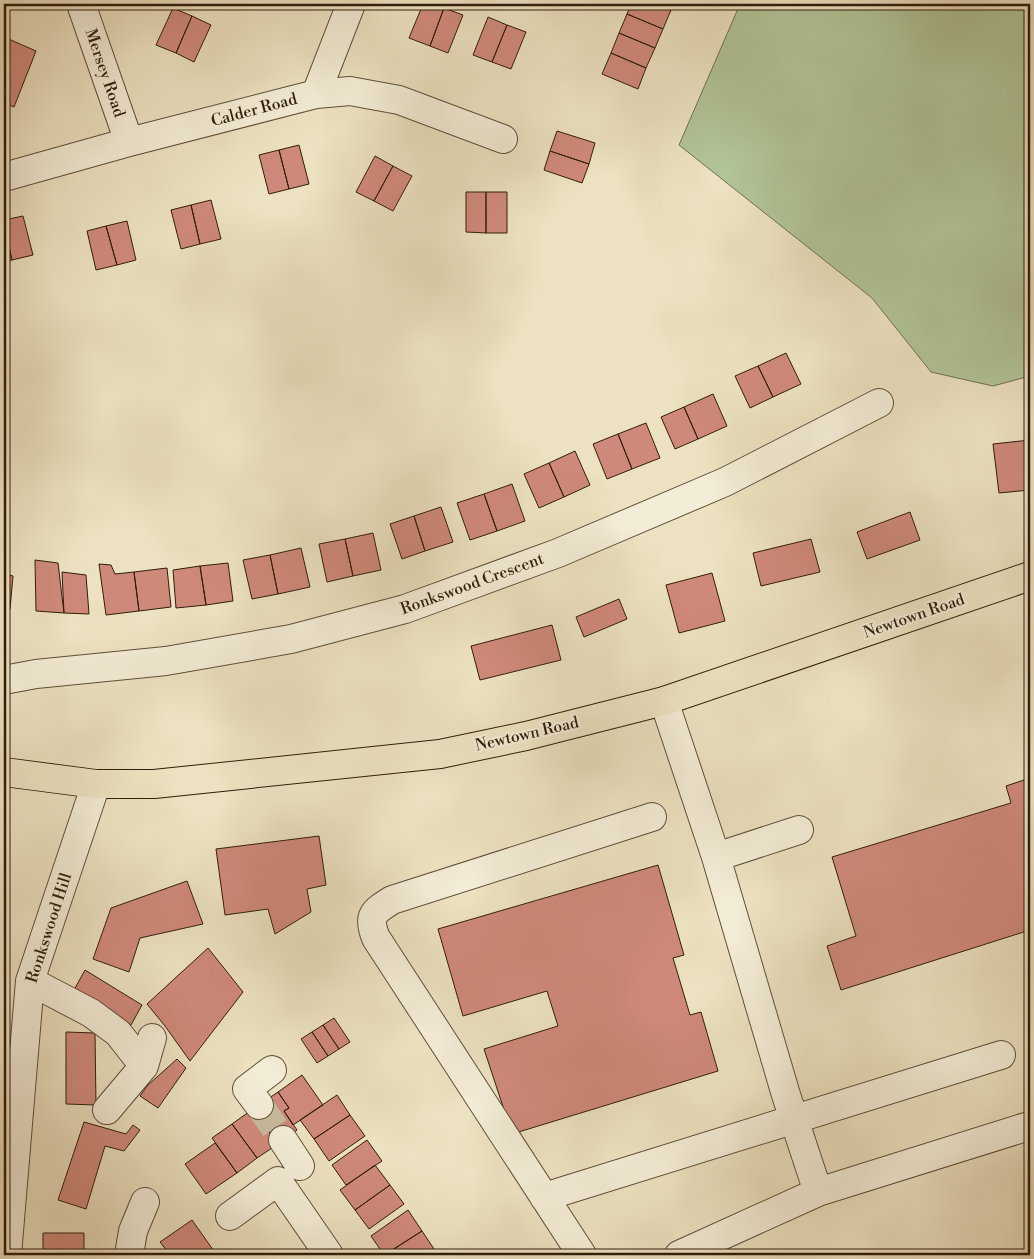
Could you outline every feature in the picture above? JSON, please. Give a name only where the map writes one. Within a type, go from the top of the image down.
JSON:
[{"type":"main road","name":"Newtown Road","points":[[4,772],[96,784],[154,784],[440,754],[526,736],[664,701],[1030,576]]},
{"type":"street","name":"Mersey Road","points":[[80,4],[129,142]]},
{"type":"street","points":[[316,94],[351,4]]},
{"type":"street","name":"Calder Road","points":[[4,177],[129,142],[316,94],[350,90],[399,100],[503,140]]},
{"type":"street","name":"Ronkswood Crescent","points":[[4,680],[36,674],[166,661],[291,639],[405,609],[558,553],[725,482],[879,403]]},
{"type":"street","name":"Ronkswood Crescent","points":[[4,667],[36,674]]},
{"type":"street","points":[[664,701],[716,857],[793,1119],[818,1192]]},
{"type":"street","name":"Ronkswood Hill","points":[[7,1255],[10,1134],[30,981],[96,784]]},
{"type":"street","points":[[582,1255],[376,938],[371,925],[373,916],[380,908],[392,900],[652,818]]},
{"type":"street","points":[[716,857],[799,830]]},
{"type":"street","points":[[30,981],[91,1013],[118,1033],[144,1066]]},
{"type":"street","points":[[107,1110],[144,1066],[152,1038]]},
{"type":"street","points":[[544,1197],[1001,1055]]},
{"type":"street","points":[[259,1105],[247,1089],[272,1070]]},
{"type":"street","points":[[679,1255],[818,1192],[1028,1126]]},
{"type":"street","points":[[230,1216],[301,1165],[283,1140]]},
{"type":"street","points":[[278,1181],[329,1255]]},
{"type":"street","points":[[129,1255],[133,1231],[145,1202]]},
{"type":"green space","points":[[740,4],[1030,4],[1030,376],[993,386],[931,372],[872,298],[679,145]]},
{"type":"building","points":[[423,4],[433,4],[444,8],[430,46],[409,38]]},
{"type":"building","points":[[631,4],[656,4],[671,10],[663,29],[627,14]]},
{"type":"building","points":[[656,4],[673,4],[671,10]]},
{"type":"building","points":[[173,8],[192,16],[176,53],[156,45]]},
{"type":"building","points":[[444,8],[463,15],[448,53],[430,46]]},
{"type":"building","points":[[627,14],[663,29],[655,48],[619,33]]},
{"type":"building","points":[[192,16],[211,25],[194,62],[176,53]]},
{"type":"building","points":[[488,17],[507,25],[492,62],[473,55]]},
{"type":"building","points":[[507,25],[526,32],[511,69],[492,62]]},
{"type":"building","points":[[619,33],[655,48],[646,68],[611,53]]},
{"type":"building","points":[[4,37],[36,51],[14,107],[4,103]]},
{"type":"building","points":[[611,53],[646,68],[638,89],[602,74]]},
{"type":"building","points":[[557,131],[595,143],[589,164],[550,151]]},
{"type":"building","points":[[299,145],[309,184],[289,189],[279,150]]},
{"type":"building","points":[[279,150],[289,189],[269,194],[259,155]]},
{"type":"building","points":[[550,151],[589,164],[582,183],[544,170]]},
{"type":"building","points":[[375,156],[393,166],[374,201],[356,192]]},
{"type":"building","points":[[393,166],[412,176],[393,211],[374,201]]},
{"type":"building","points":[[466,192],[486,192],[486,233],[466,232]]},
{"type":"building","points":[[486,192],[507,192],[507,233],[486,233]]},
{"type":"building","points":[[211,200],[221,239],[200,244],[191,205]]},
{"type":"building","points":[[191,205],[200,244],[181,249],[171,210]]},
{"type":"building","points":[[23,216],[33,255],[12,260],[4,220]]},
{"type":"building","points":[[127,221],[136,260],[117,265],[106,226]]},
{"type":"building","points":[[106,226],[117,265],[96,270],[87,231]]},
{"type":"building","points":[[4,227],[12,260],[4,262]]},
{"type":"building","points":[[786,353],[801,384],[773,397],[758,366]]},
{"type":"building","points":[[758,366],[773,397],[750,408],[735,376]]},
{"type":"building","points":[[713,394],[727,426],[698,439],[684,407]]},
{"type":"building","points":[[684,407],[698,439],[675,449],[661,417]]},
{"type":"building","points":[[646,423],[660,458],[632,469],[618,434]]},
{"type":"building","points":[[618,434],[632,469],[607,479],[593,444]]},
{"type":"building","points":[[1030,440],[1030,490],[999,493],[993,444]]},
{"type":"building","points":[[575,451],[590,485],[564,497],[549,463]]},
{"type":"building","points":[[549,463],[564,497],[539,508],[524,474]]},
{"type":"building","points":[[512,484],[525,521],[497,531],[484,494]]},
{"type":"building","points":[[484,494],[497,531],[470,540],[457,503]]},
{"type":"building","points":[[441,507],[453,542],[425,551],[414,516]]},
{"type":"building","points":[[910,512],[920,540],[867,559],[857,532]]},
{"type":"building","points":[[414,516],[425,551],[402,559],[390,524]]},
{"type":"building","points":[[373,533],[381,570],[353,576],[345,539]]},
{"type":"building","points":[[345,539],[353,576],[327,582],[319,544]]},
{"type":"building","points":[[811,539],[820,572],[761,586],[753,553]]},
{"type":"building","points":[[301,548],[310,587],[278,594],[270,555]]},
{"type":"building","points":[[270,555],[278,594],[252,599],[243,560]]},
{"type":"building","points":[[35,560],[58,563],[64,613],[36,611]]},
{"type":"building","points":[[228,563],[233,601],[206,605],[200,566]]},
{"type":"building","points":[[99,564],[111,565],[115,574],[134,572],[139,611],[106,615]]},
{"type":"building","points":[[200,566],[206,605],[176,608],[173,570]]},
{"type":"building","points":[[167,568],[171,607],[139,611],[134,572]]},
{"type":"building","points":[[62,572],[86,575],[89,614],[64,613]]},
{"type":"building","points":[[712,573],[725,621],[679,633],[666,585]]},
{"type":"building","points":[[4,574],[13,576],[10,609],[4,609]]},
{"type":"building","points":[[619,599],[627,619],[584,637],[576,617]]},
{"type":"building","points":[[552,625],[561,660],[480,680],[471,646]]},
{"type":"building","points":[[1030,778],[1030,930],[841,990],[827,946],[856,936],[832,857],[1011,803],[1006,786]]},
{"type":"building","points":[[319,836],[326,885],[307,889],[311,912],[275,934],[268,909],[225,915],[216,849]]},
{"type":"building","points":[[658,865],[684,955],[673,958],[690,1015],[701,1012],[718,1071],[512,1134],[484,1049],[558,1026],[547,991],[463,1016],[438,929]]},
{"type":"building","points":[[187,881],[203,924],[140,938],[129,972],[93,959],[111,908]]},
{"type":"building","points":[[208,948],[243,992],[190,1061],[147,1004]]},
{"type":"building","points":[[85,970],[142,1005],[131,1025],[74,990]]},
{"type":"building","points":[[334,1018],[350,1042],[339,1049],[323,1025]]},
{"type":"building","points":[[323,1025],[339,1049],[328,1056],[312,1032]]},
{"type":"building","points":[[66,1032],[95,1033],[96,1105],[66,1104]]},
{"type":"building","points":[[312,1032],[328,1056],[317,1063],[301,1039]]},
{"type":"building","points":[[177,1059],[186,1068],[158,1108],[140,1096],[147,1086]]},
{"type":"building","points":[[302,1075],[323,1105],[293,1125],[284,1111],[289,1108],[278,1092]]},
{"type":"building","points":[[278,1092],[289,1108],[284,1111],[297,1130],[278,1144],[253,1109]]},
{"type":"building","points":[[337,1095],[350,1115],[314,1139],[300,1120]]},
{"type":"building","points":[[253,1109],[278,1144],[257,1158],[232,1124]]},
{"type":"building","points":[[350,1115],[365,1136],[329,1161],[314,1139]]},
{"type":"building","points":[[84,1122],[126,1134],[133,1125],[140,1130],[124,1151],[105,1146],[86,1209],[58,1200]]},
{"type":"building","points":[[232,1124],[257,1158],[237,1173],[212,1138]]},
{"type":"building","points":[[367,1140],[382,1161],[346,1185],[332,1165]]},
{"type":"building","points":[[215,1143],[237,1173],[206,1194],[185,1164]]},
{"type":"building","points":[[375,1165],[390,1185],[355,1210],[340,1190]]},
{"type":"building","points":[[390,1185],[404,1204],[369,1229],[355,1210]]},
{"type":"building","points":[[408,1210],[422,1231],[384,1255],[371,1236]]},
{"type":"building","points":[[192,1220],[216,1254],[225,1249],[229,1255],[170,1255],[160,1242]]},
{"type":"building","points":[[422,1231],[436,1252],[430,1255],[385,1255]]},
{"type":"building","points":[[43,1233],[84,1233],[84,1255],[43,1255]]},
{"type":"tunnel","points":[[259,1105],[283,1140]]}]
